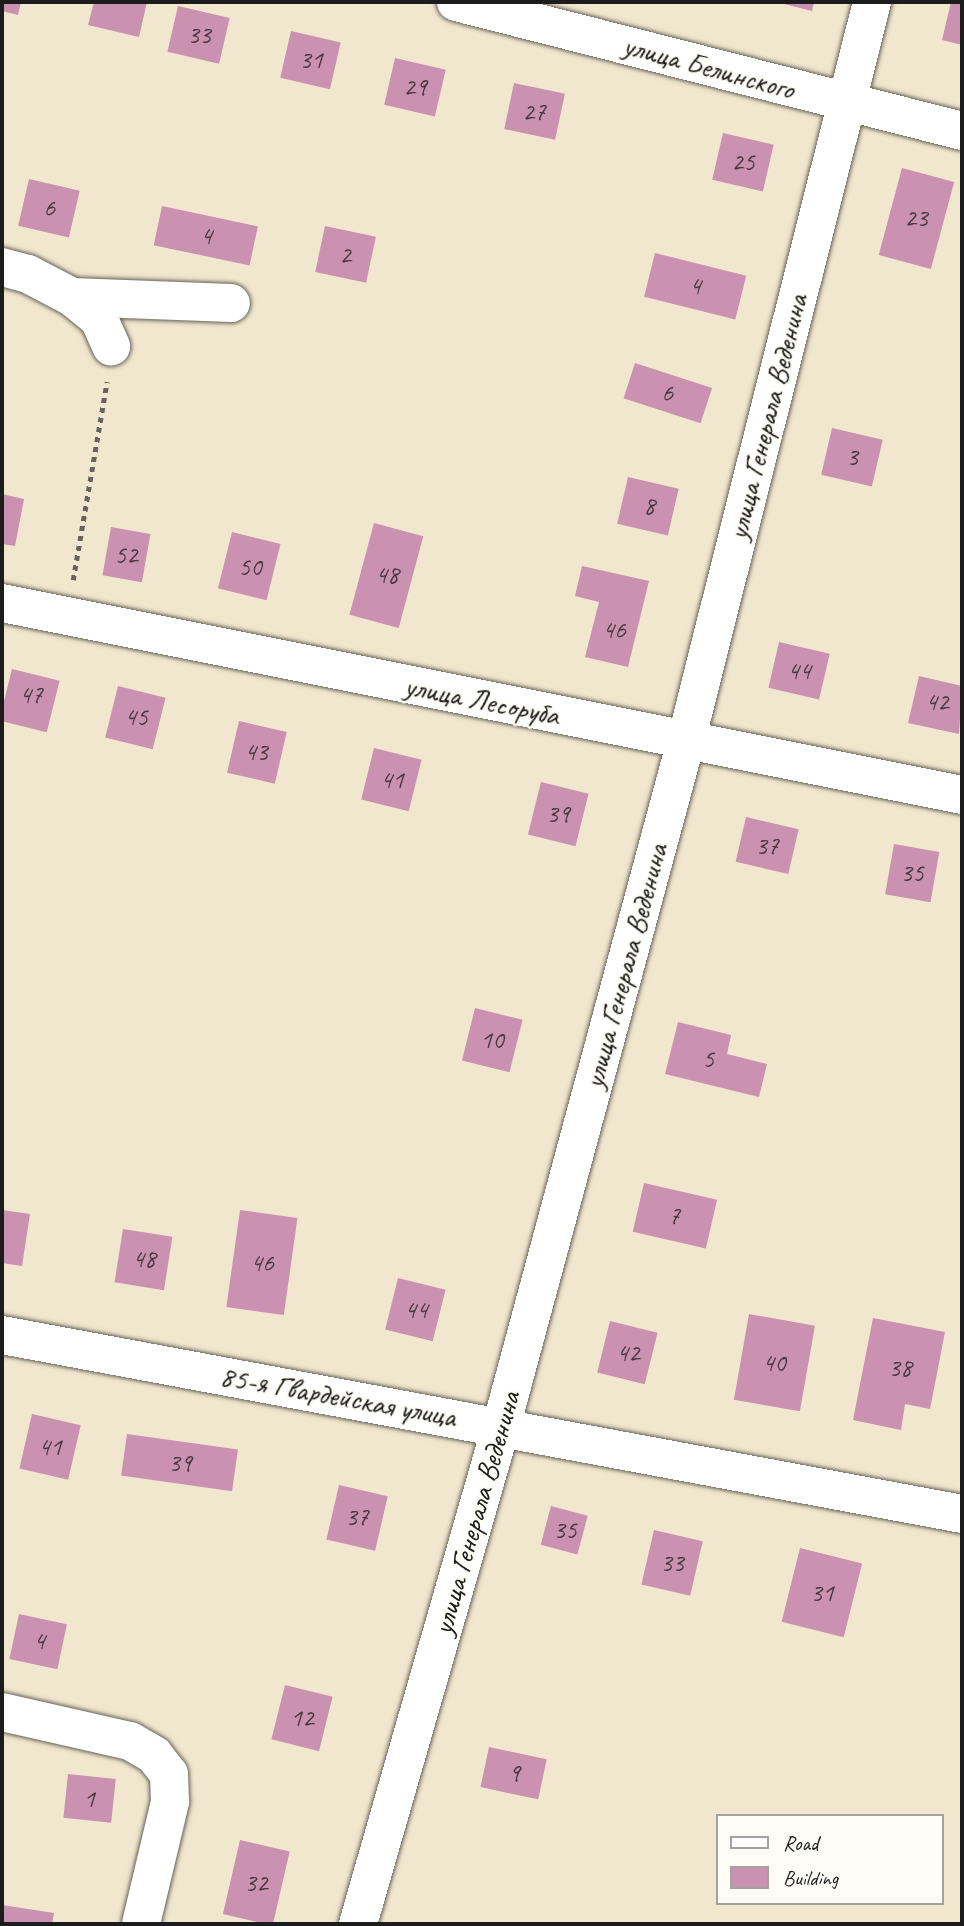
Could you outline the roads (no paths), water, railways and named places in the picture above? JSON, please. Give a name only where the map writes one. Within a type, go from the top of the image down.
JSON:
[{"type":"street","name":"улица Белинского","points":[[456,2],[845,104],[962,131]]},
{"type":"street","name":"улица Генерала Веденина","points":[[358,1924],[501,1427],[686,741],[872,2]]},
{"type":"street","points":[[2,267],[29,274],[72,297],[99,319],[111,346]]},
{"type":"street","points":[[72,297],[231,303]]},
{"type":"street","name":"улица Лесоруба","points":[[2,603],[962,795]]},
{"type":"street","name":"85-я Гвардейская улица","points":[[2,1335],[962,1514]]},
{"type":"street","points":[[2,1712],[130,1741],[154,1755],[169,1774],[170,1801],[141,1924]]}]
